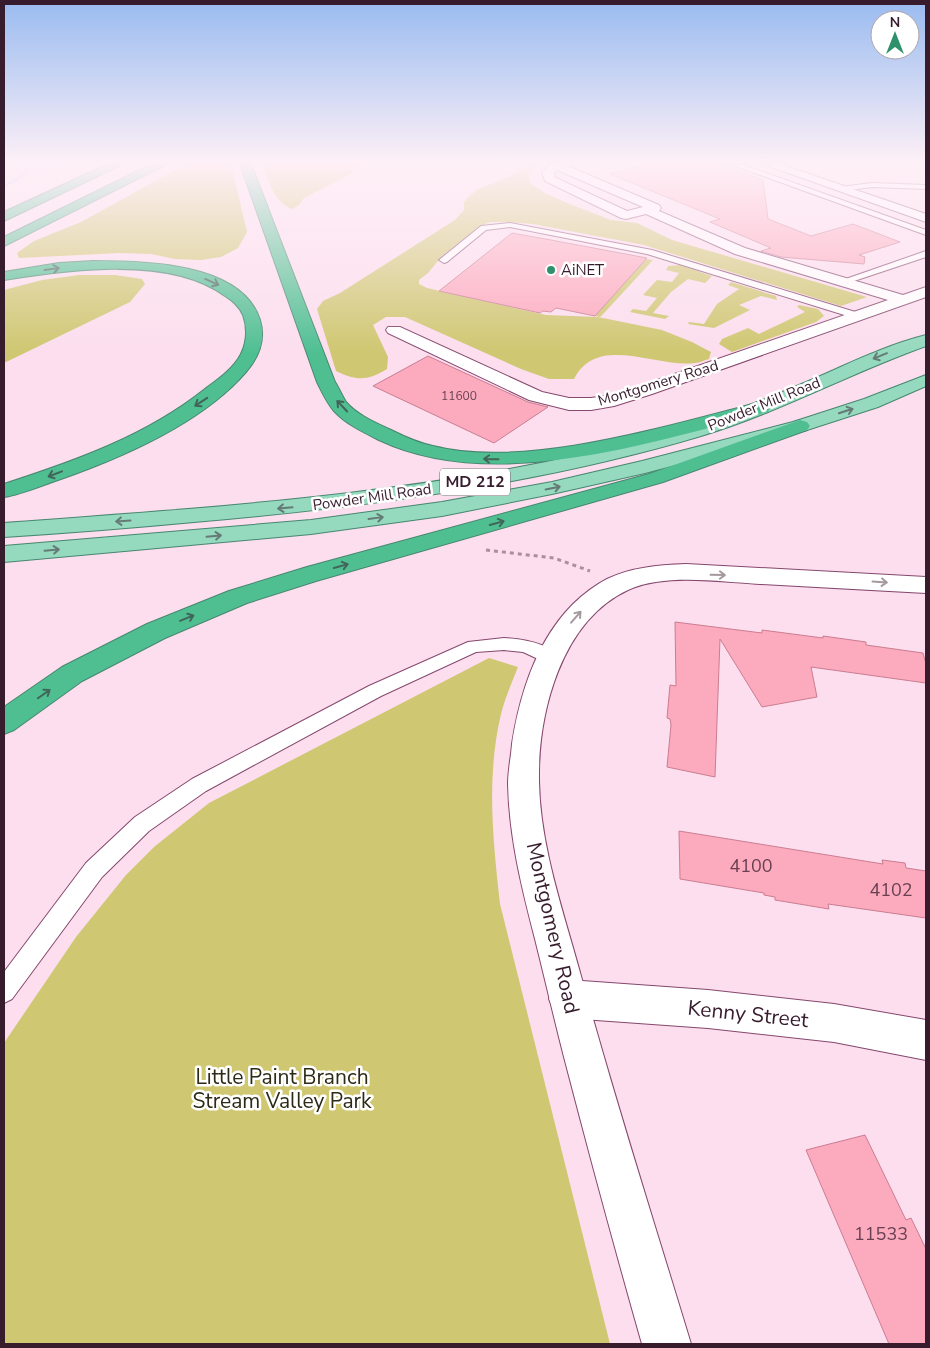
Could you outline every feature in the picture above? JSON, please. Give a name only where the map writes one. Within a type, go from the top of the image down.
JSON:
[{"type":"highway","points":[[4,242],[35,227]]},
{"type":"highway","points":[[268,227],[326,382],[340,405],[362,423],[388,438],[431,453],[473,459],[518,459],[563,453],[655,435],[762,408]]},
{"type":"highway","points":[[4,276],[62,267],[107,264],[146,266],[183,272],[210,281],[234,293],[250,309],[255,328],[252,349],[236,373],[208,398],[162,427],[97,458],[4,491]]},
{"type":"highway","points":[[4,722],[72,674],[156,631],[238,597],[307,575],[656,478],[800,426]]},
{"type":"main road","name":"Powder Mill Road","points":[[4,530],[308,506],[431,490],[540,470],[628,450],[701,429],[762,408],[884,354],[926,340]]},
{"type":"main road","name":"Powder Mill Road","points":[[4,554],[311,527],[442,509],[598,478],[800,426],[871,403],[926,380]]},
{"type":"street","points":[[685,227],[746,254],[845,281],[903,300]]},
{"type":"street","name":"Montgomery Road","points":[[394,330],[536,396],[569,404],[591,404],[614,400],[646,390],[926,292]]},
{"type":"street","name":"Montgomery Road","points":[[666,1344],[568,999],[534,864],[524,787],[528,733],[537,692],[549,658],[565,630],[579,613],[606,591],[620,583],[640,577],[669,574],[745,575],[926,585]]},
{"type":"street","name":"Kenny Street","points":[[568,999],[708,1009],[824,1022],[926,1040]]},
{"type":"lane","points":[[444,260],[484,228],[488,227]]},
{"type":"lane","points":[[523,227],[649,252],[858,316]]},
{"type":"lane","points":[[909,227],[926,233]]},
{"type":"lane","points":[[845,281],[926,254]]},
{"type":"lane","points":[[4,990],[94,870],[142,824],[199,785],[375,692],[474,646],[504,644],[526,646],[549,658]]},
{"type":"path","points":[[480,549],[516,555],[554,558],[595,573]]},
{"type":"green space","points":[[69,227],[246,227],[247,232],[238,248],[221,257],[201,260],[175,259],[151,254],[120,253],[19,258],[17,253],[34,241]]},
{"type":"green space","points":[[444,227],[479,227],[442,256],[428,273],[419,280],[419,284],[427,288],[546,315],[598,317],[662,330],[711,352],[709,359],[697,363],[680,363],[612,355],[597,358],[584,365],[574,379],[549,379],[521,369],[405,317],[386,317],[373,325],[388,357],[387,369],[368,378],[356,378],[336,371],[317,309],[323,301],[340,293]]},
{"type":"green space","points":[[548,227],[645,227],[672,240],[867,297],[841,306],[644,245]]},
{"type":"green space","points":[[646,259],[653,260],[600,317],[595,316]]},
{"type":"green space","points":[[680,265],[712,276],[705,283],[688,279],[671,292],[653,313],[669,316],[665,319],[630,312],[633,309],[646,311],[657,298],[643,295],[657,280],[672,282],[679,273],[666,270],[668,266]]},
{"type":"green space","points":[[79,275],[115,275],[142,279],[145,284],[130,302],[4,363],[4,290],[42,280]]},
{"type":"green space","points":[[731,282],[776,296],[777,300],[761,296],[739,305],[750,310],[714,328],[688,324],[689,322],[704,324],[717,304],[739,289],[728,285]]},
{"type":"green space","points":[[799,305],[818,309],[824,316],[816,322],[732,352],[719,344],[722,339],[748,328],[759,334],[805,312],[797,307]]},
{"type":"green space","name":"Little Paint Branch Stream Valley Park","points":[[489,658],[518,667],[501,714],[496,738],[492,785],[493,833],[500,904],[610,1344],[4,1344],[4,1043],[76,937],[126,875],[154,847],[209,803]]},
{"type":"building","points":[[722,227],[788,227],[811,236],[843,227],[861,227],[900,242],[859,255],[865,257],[864,264],[781,257],[761,251],[771,248]]},
{"type":"building","name":"AiNET","points":[[512,233],[647,258],[595,316],[556,308],[551,312],[543,311],[540,313],[439,291]]},
{"type":"building","points":[[428,356],[528,402],[548,407],[494,443],[373,386]]},
{"type":"building","points":[[675,622],[762,633],[762,630],[823,638],[823,636],[866,642],[866,645],[923,653],[926,664],[926,683],[811,667],[817,697],[762,707],[720,639],[715,777],[667,767],[671,725],[670,719],[667,718],[670,685],[676,686]]},
{"type":"building","points":[[679,831],[883,864],[882,860],[905,863],[906,868],[926,871],[926,918],[828,904],[829,909],[775,900],[775,897],[764,895],[764,893],[680,879]]},
{"type":"building","points":[[865,1135],[906,1220],[911,1218],[926,1249],[926,1344],[889,1344],[806,1150]]},
{"type":"place","name":"AiNET","points":[[551,270]]}]
